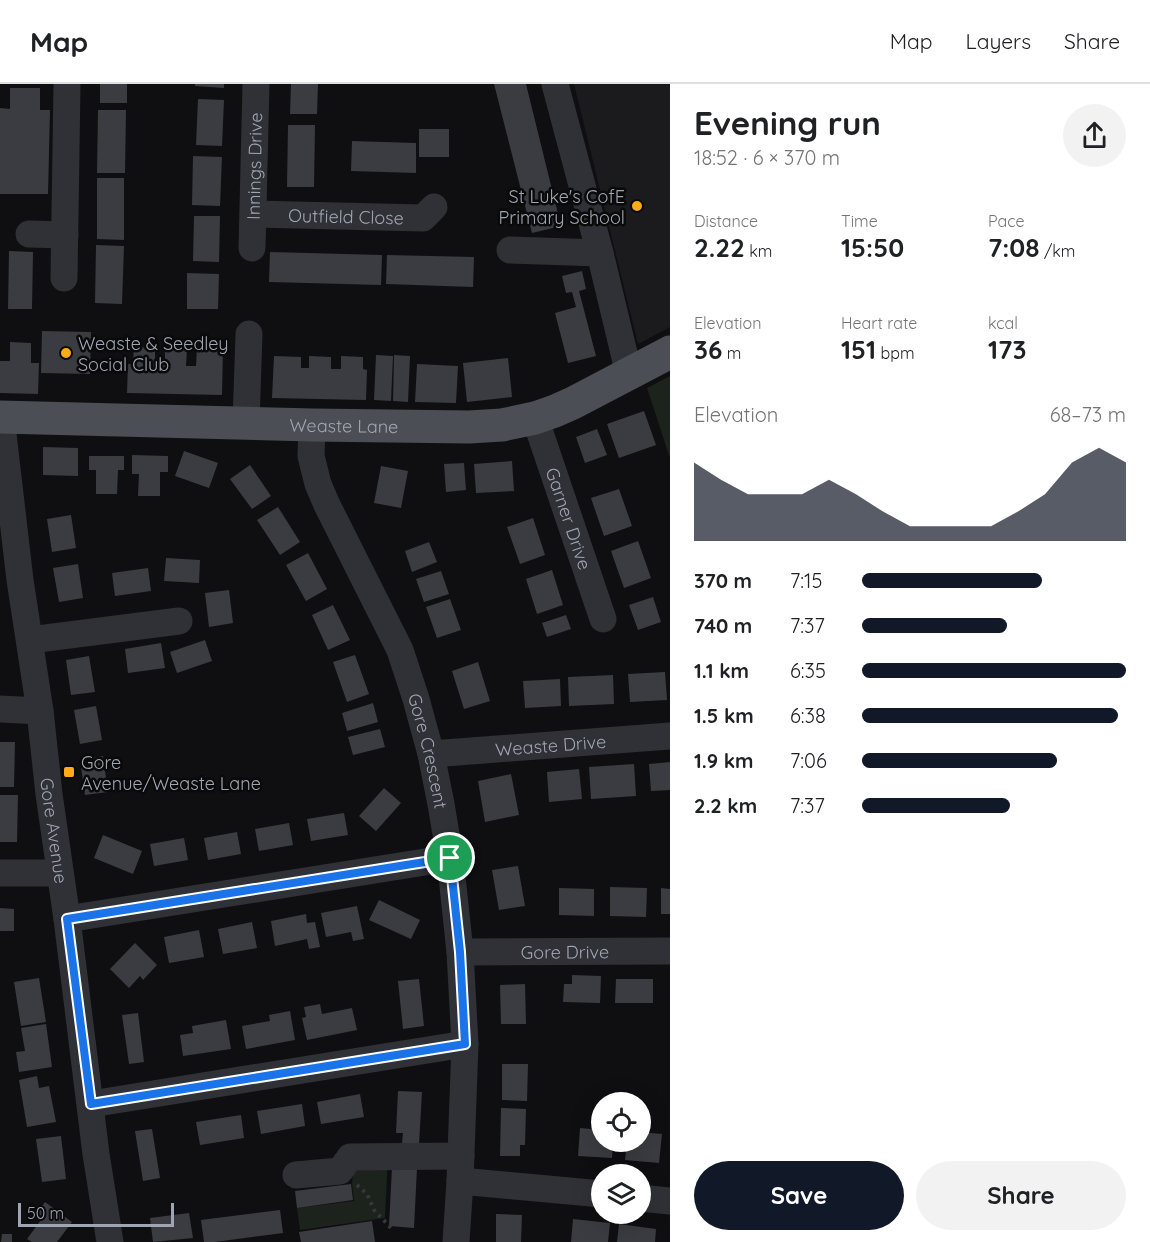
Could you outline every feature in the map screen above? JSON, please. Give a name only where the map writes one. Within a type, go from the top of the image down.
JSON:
[{"type":"main road","name":"Weaste Lane","points":[[1,417],[486,427],[535,418],[573,404],[670,352]]},
{"type":"street","points":[[64,278],[67,84]]},
{"type":"street","name":"Innings Drive","points":[[252,248],[256,84]]},
{"type":"street","points":[[555,84],[600,253],[629,374]]},
{"type":"street","name":"Outfield Close","points":[[254,214],[423,218],[434,207]]},
{"type":"street","points":[[28,234],[65,235]]},
{"type":"street","points":[[510,250],[600,253]]},
{"type":"street","points":[[246,423],[249,334]]},
{"type":"street","name":"Gore Avenue","points":[[1,417],[10,580],[30,640],[96,1154],[110,1242]]},
{"type":"street","name":"Garner Drive","points":[[535,418],[603,619]]},
{"type":"street","name":"Gore Crescent","points":[[312,425],[311,456],[318,484],[400,650],[416,699],[431,754],[450,858],[460,952],[465,1044],[456,1242]]},
{"type":"street","points":[[30,640],[179,621]]},
{"type":"street","points":[[0,709],[40,711]]},
{"type":"street","name":"Weaste Drive","points":[[431,754],[670,736]]},
{"type":"street","points":[[67,919],[450,858]]},
{"type":"street","points":[[0,873],[60,873]]},
{"type":"street","name":"Gore Drive","points":[[460,952],[670,951]]},
{"type":"street","points":[[91,1104],[465,1044]]},
{"type":"street","points":[[296,1175],[340,1171],[350,1157],[460,1168],[591,1192]]},
{"type":"street","points":[[651,1199],[670,1201]]},
{"type":"path","points":[[340,1171],[367,1194],[374,1210],[391,1228]]},
{"type":"shaded area","name":"St Luke's CofE Primary School","points":[[574,84],[670,84],[670,327],[638,344]]},
{"type":"shaded area","points":[[670,376],[670,458],[647,388]]},
{"type":"shaded area","points":[[388,1156],[385,1218],[300,1230],[297,1208],[354,1201],[352,1183],[355,1159]]},
{"type":"building","points":[[100,84],[127,84],[127,103],[100,103]]},
{"type":"building","points":[[195,84],[224,84],[224,88],[195,86]]},
{"type":"building","points":[[291,84],[318,84],[317,114],[290,114]]},
{"type":"building","points":[[494,84],[526,84],[561,226],[532,233]]},
{"type":"building","points":[[10,88],[40,88],[40,110],[50,110],[48,194],[0,194],[0,108],[10,109]]},
{"type":"building","points":[[198,99],[224,100],[222,146],[196,145]]},
{"type":"building","points":[[98,110],[126,110],[125,173],[97,173]]},
{"type":"building","points":[[288,125],[315,125],[314,187],[287,187]]},
{"type":"building","points":[[419,129],[449,129],[449,157],[419,157]]},
{"type":"building","points":[[352,141],[416,143],[416,173],[351,171]]},
{"type":"building","points":[[193,156],[222,157],[220,206],[192,205]]},
{"type":"building","points":[[97,178],[124,178],[124,240],[97,239]]},
{"type":"building","points":[[194,216],[220,216],[219,262],[193,261]]},
{"type":"building","points":[[96,245],[124,246],[122,304],[95,303]]},
{"type":"building","points":[[9,251],[33,252],[32,309],[8,309]]},
{"type":"building","points":[[270,252],[382,255],[381,285],[269,282]]},
{"type":"building","points":[[387,255],[474,257],[473,287],[386,284]]},
{"type":"building","points":[[582,271],[586,289],[579,291],[596,356],[568,363],[555,313],[576,307],[572,292],[566,293],[562,276]]},
{"type":"building","points":[[187,273],[219,274],[218,309],[187,309]]},
{"type":"building","name":"Weaste & Seedley Social Club","points":[[42,331],[91,332],[90,374],[41,373]]},
{"type":"building","points":[[10,342],[31,343],[31,363],[39,363],[38,394],[0,393],[0,361],[10,361]]},
{"type":"building","points":[[134,347],[155,348],[155,364],[165,365],[165,348],[187,348],[186,366],[196,366],[197,347],[223,347],[222,395],[127,393],[128,364],[133,364]]},
{"type":"building","points":[[376,355],[393,356],[391,401],[374,400]]},
{"type":"building","points":[[394,355],[410,356],[408,402],[393,401]]},
{"type":"building","points":[[274,356],[301,357],[301,368],[309,368],[309,356],[331,357],[331,369],[341,369],[341,356],[363,357],[363,369],[367,370],[366,400],[272,398]]},
{"type":"building","points":[[508,358],[512,397],[467,402],[463,363]]},
{"type":"building","points":[[417,364],[458,366],[456,403],[415,402]]},
{"type":"building","points":[[644,411],[656,445],[619,458],[607,424]]},
{"type":"building","points":[[597,429],[607,455],[585,463],[576,437]]},
{"type":"building","points":[[43,447],[78,448],[78,476],[43,475]]},
{"type":"building","points":[[184,451],[218,463],[209,488],[175,476]]},
{"type":"building","points":[[132,455],[168,456],[168,472],[160,472],[160,496],[138,496],[139,474],[132,474]]},
{"type":"building","points":[[89,456],[124,456],[124,470],[118,470],[117,494],[96,494],[96,470],[89,470]]},
{"type":"building","points":[[512,461],[514,491],[476,493],[474,464]]},
{"type":"building","points":[[464,463],[466,490],[446,492],[444,464]]},
{"type":"building","points":[[250,465],[271,496],[252,509],[230,479]]},
{"type":"building","points":[[381,466],[408,471],[401,508],[374,503]]},
{"type":"building","points":[[619,489],[632,526],[604,536],[591,498]]},
{"type":"building","points":[[278,507],[300,542],[280,555],[257,520]]},
{"type":"building","points":[[71,515],[76,548],[52,552],[47,519]]},
{"type":"building","points":[[533,518],[545,555],[520,564],[507,527]]},
{"type":"building","points":[[638,541],[651,578],[624,588],[611,551]]},
{"type":"building","points":[[429,542],[437,562],[412,572],[405,551]]},
{"type":"building","points":[[308,553],[327,589],[306,601],[286,565]]},
{"type":"building","points":[[166,558],[200,560],[199,583],[164,581]]},
{"type":"building","points":[[78,564],[83,598],[59,602],[53,568]]},
{"type":"building","points":[[148,568],[151,591],[115,596],[112,573]]},
{"type":"building","points":[[552,570],[563,605],[537,614],[526,579]]},
{"type":"building","points":[[441,571],[449,594],[424,602],[416,579]]},
{"type":"building","points":[[229,590],[233,623],[209,627],[205,593]]},
{"type":"building","points":[[653,597],[661,622],[638,630],[629,605]]},
{"type":"building","points":[[450,599],[461,630],[437,638],[426,607]]},
{"type":"building","points":[[333,605],[350,640],[328,650],[312,615]]},
{"type":"building","points":[[566,615],[571,629],[547,637],[542,623]]},
{"type":"building","points":[[205,640],[212,661],[177,673],[170,652]]},
{"type":"building","points":[[161,643],[165,668],[128,673],[125,649]]},
{"type":"building","points":[[355,655],[369,694],[347,702],[333,662]]},
{"type":"building","points":[[89,656],[95,692],[71,695],[66,660]]},
{"type":"building","points":[[478,662],[490,701],[464,709],[452,671]]},
{"type":"building","points":[[665,672],[667,700],[630,702],[628,674]]},
{"type":"building","points":[[613,675],[614,704],[569,706],[568,677]]},
{"type":"building","points":[[560,679],[561,706],[525,708],[523,681]]},
{"type":"building","points":[[373,703],[378,722],[347,731],[342,713]]},
{"type":"building","points":[[96,706],[102,740],[80,744],[74,710]]},
{"type":"building","points":[[380,729],[385,747],[353,755],[348,737]]},
{"type":"building","points":[[0,742],[15,742],[14,787],[0,787]]},
{"type":"building","points":[[103,756],[108,792],[85,795],[80,760]]},
{"type":"building","points":[[670,762],[670,790],[651,791],[649,764]]},
{"type":"building","points":[[634,764],[636,796],[591,799],[589,767]]},
{"type":"building","points":[[579,769],[582,799],[549,802],[547,772]]},
{"type":"building","points":[[511,774],[519,815],[485,822],[478,781]]},
{"type":"building","points":[[384,788],[401,803],[376,831],[359,816]]},
{"type":"building","points":[[0,795],[18,795],[17,842],[0,842]]},
{"type":"building","points":[[344,813],[348,835],[311,841],[307,819]]},
{"type":"building","points":[[289,823],[293,845],[259,851],[255,829]]},
{"type":"building","points":[[237,832],[241,854],[208,860],[204,838]]},
{"type":"building","points":[[103,835],[142,851],[133,874],[94,858]]},
{"type":"building","points":[[184,838],[188,860],[154,866],[150,844]]},
{"type":"building","points":[[518,866],[525,906],[499,910],[492,870]]},
{"type":"building","points":[[610,887],[647,888],[646,917],[610,916]]},
{"type":"building","points":[[559,888],[594,889],[594,916],[559,915]]},
{"type":"building","points":[[661,888],[670,889],[670,914],[661,914]]},
{"type":"building","points":[[379,900],[420,920],[411,939],[369,920]]},
{"type":"building","points":[[357,906],[364,939],[353,941],[351,932],[326,937],[321,913]]},
{"type":"building","points":[[0,908],[14,909],[14,931],[0,931]]},
{"type":"building","points":[[306,914],[307,923],[315,922],[320,947],[309,949],[307,939],[275,946],[271,921]]},
{"type":"building","points":[[252,922],[257,948],[223,954],[218,929]]},
{"type":"building","points":[[199,930],[204,957],[169,963],[164,937]]},
{"type":"building","points":[[135,943],[157,965],[143,980],[140,976],[129,988],[110,969]]},
{"type":"building","points":[[572,975],[601,976],[600,1003],[563,1002],[564,984],[572,984]]},
{"type":"building","points":[[39,978],[46,1022],[21,1026],[14,982]]},
{"type":"building","points":[[419,979],[424,1026],[403,1029],[398,981]]},
{"type":"building","points":[[616,979],[653,979],[653,1003],[615,1003]]},
{"type":"building","points":[[525,984],[526,1024],[501,1024],[500,985]]},
{"type":"building","points":[[320,1004],[322,1014],[352,1008],[357,1030],[307,1040],[302,1018],[306,1017],[304,1007]]},
{"type":"building","points":[[290,1011],[295,1040],[246,1049],[242,1026],[270,1021],[269,1015]]},
{"type":"building","points":[[138,1013],[144,1062],[129,1064],[122,1015]]},
{"type":"building","points":[[226,1020],[231,1049],[183,1056],[180,1035],[193,1033],[192,1026]]},
{"type":"building","points":[[46,1024],[52,1067],[19,1072],[16,1052],[25,1051],[21,1028]]},
{"type":"building","points":[[502,1064],[528,1064],[527,1101],[502,1100]]},
{"type":"building","points":[[37,1076],[39,1088],[49,1086],[56,1122],[27,1127],[19,1080]]},
{"type":"building","points":[[398,1091],[422,1092],[419,1145],[402,1144],[403,1133],[396,1133]]},
{"type":"building","points":[[360,1094],[364,1117],[321,1124],[317,1102]]},
{"type":"building","points":[[302,1104],[305,1126],[261,1134],[257,1111]]},
{"type":"building","points":[[501,1108],[526,1109],[525,1145],[520,1145],[520,1156],[500,1156]]},
{"type":"building","points":[[241,1115],[244,1138],[200,1145],[196,1122]]},
{"type":"building","points":[[580,1128],[591,1129],[591,1152],[612,1152],[612,1158],[578,1156]]},
{"type":"building","points":[[152,1129],[160,1178],[143,1181],[135,1131]]},
{"type":"building","points":[[651,1133],[662,1134],[659,1163],[625,1160],[626,1152],[651,1152]]},
{"type":"building","points":[[61,1136],[66,1179],[42,1182],[36,1139]]},
{"type":"building","points":[[392,1167],[417,1168],[414,1228],[389,1226]]},
{"type":"building","points":[[351,1184],[353,1200],[297,1208],[295,1191]]},
{"type":"building","points":[[45,1202],[72,1222],[57,1242],[32,1242],[27,1239],[43,1217],[37,1213]]},
{"type":"building","points":[[280,1210],[283,1233],[204,1242],[201,1220]]},
{"type":"building","points":[[189,1213],[193,1238],[153,1242],[150,1218]]},
{"type":"building","points":[[496,1214],[522,1215],[521,1242],[496,1242]]},
{"type":"building","points":[[573,1219],[591,1221],[591,1224],[610,1224],[608,1242],[571,1242]]},
{"type":"building","points":[[372,1221],[375,1242],[301,1242],[299,1232]]},
{"type":"building","points":[[619,1224],[656,1229],[655,1242],[617,1242]]},
{"type":"building","points":[[2,1234],[12,1234],[12,1242],[1,1242]]},
{"type":"place","name":"St Luke's CofE Primary School","points":[[637,206]]},
{"type":"place","name":"Weaste & Seedley Social Club","points":[[66,353]]},
{"type":"place","name":"Gore Avenue/Weaste Lane","points":[[69,772]]},
{"type":"route","points":[[450,858],[460,952],[465,1044],[91,1104],[67,919],[450,858]]}]
